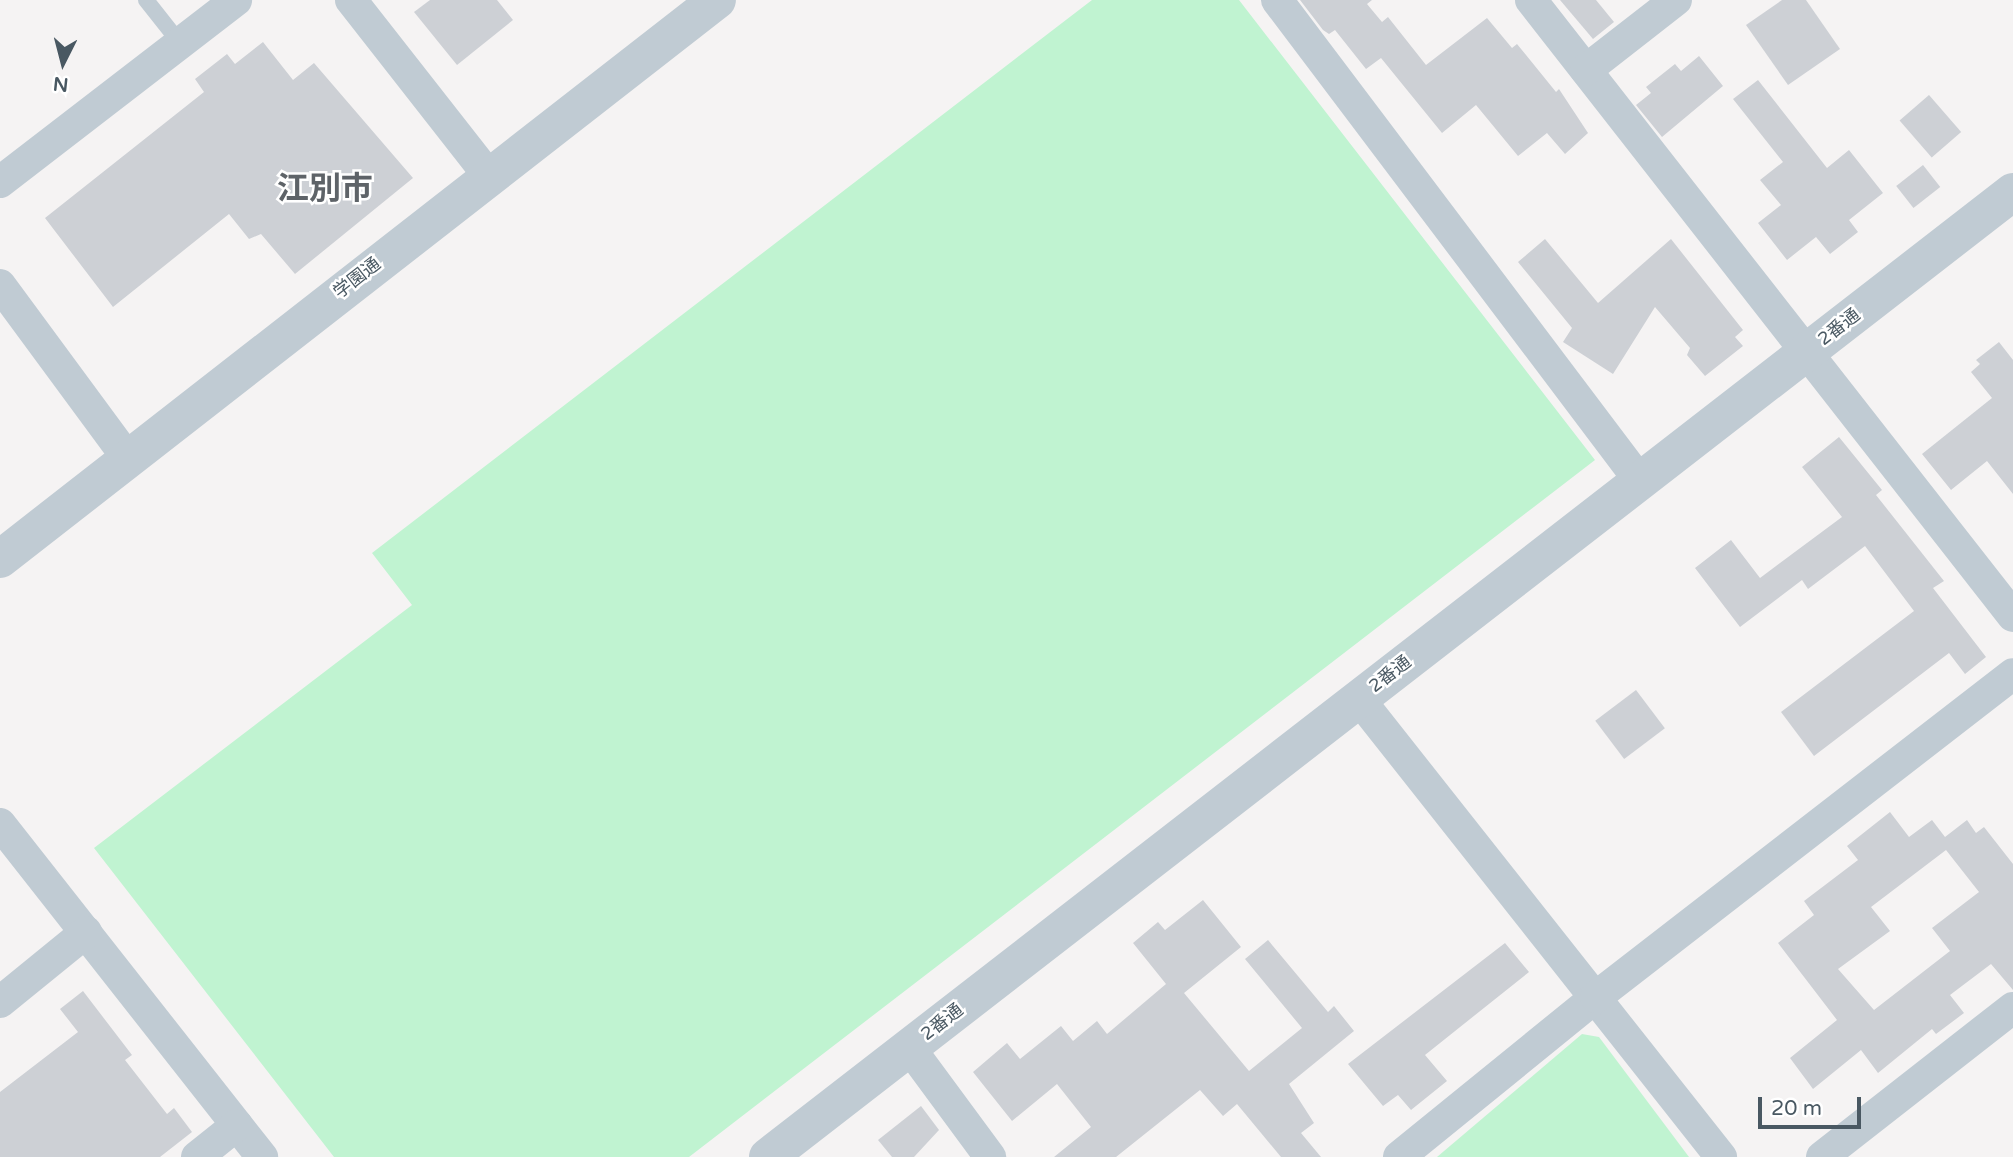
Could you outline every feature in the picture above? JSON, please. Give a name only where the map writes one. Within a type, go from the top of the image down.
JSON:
[{"type":"street","points":[[0,182],[236,0]]},
{"type":"street","points":[[351,0],[489,176]]},
{"type":"street","name":"学園通","points":[[0,559],[126,456],[718,0]]},
{"type":"street","points":[[1277,0],[1640,481]]},
{"type":"street","points":[[1531,0],[2013,616]]},
{"type":"street","points":[[1586,70],[1676,0]]},
{"type":"street","name":"2番通","points":[[768,1157],[2013,192]]},
{"type":"street","points":[[0,285],[126,456]]},
{"type":"street","points":[[1399,1157],[1596,997],[2013,674]]},
{"type":"street","points":[[1359,699],[1721,1157]]},
{"type":"street","points":[[0,824],[262,1157]]},
{"type":"street","points":[[0,1002],[86,932]]},
{"type":"street","points":[[1822,1157],[2013,1009]]},
{"type":"street","points":[[909,1047],[990,1157]]},
{"type":"street","points":[[197,1157],[237,1125]]},
{"type":"lane","points":[[146,0],[180,43]]},
{"type":"green space","points":[[1092,0],[1239,0],[1595,460],[689,1157],[334,1157],[94,848],[412,605],[372,553]]},
{"type":"green space","points":[[1582,1034],[1599,1037],[1689,1157],[1437,1157]]},
{"type":"building","points":[[430,0],[497,0],[513,20],[457,65],[414,12]]},
{"type":"building","points":[[1300,0],[1372,0],[1367,4],[1382,22],[1388,17],[1426,65],[1487,18],[1512,48],[1517,44],[1556,92],[1559,89],[1588,133],[1565,154],[1547,133],[1518,156],[1476,105],[1442,133],[1381,58],[1366,69],[1335,30],[1329,34],[1323,30]]},
{"type":"building","points":[[1560,0],[1596,0],[1614,22],[1593,39]]},
{"type":"building","points":[[1782,0],[1806,0],[1840,49],[1788,85],[1746,25]]},
{"type":"building","points":[[263,42],[293,80],[314,63],[413,178],[295,274],[261,234],[249,239],[229,214],[113,307],[45,218],[204,92],[195,79],[227,54],[235,64]]},
{"type":"building","points":[[1699,56],[1723,86],[1662,137],[1636,105],[1651,93],[1646,87],[1675,64],[1681,71]]},
{"type":"building","points":[[1758,80],[1827,168],[1849,150],[1883,193],[1849,220],[1858,232],[1830,254],[1816,237],[1787,260],[1758,223],[1781,205],[1760,180],[1783,162],[1733,99]]},
{"type":"building","points":[[1929,95],[1961,132],[1932,158],[1900,121]]},
{"type":"building","points":[[1923,165],[1940,187],[1913,208],[1896,186]]},
{"type":"building","points":[[1545,239],[1598,303],[1671,239],[1743,330],[1735,337],[1743,346],[1705,376],[1687,355],[1690,348],[1655,307],[1613,374],[1563,342],[1572,328],[1518,262]]},
{"type":"building","points":[[1999,342],[2013,360],[2013,494],[1987,461],[1951,490],[1922,454],[1992,398],[1971,372],[1980,364],[1976,360]]},
{"type":"building","points":[[1839,437],[1882,490],[1876,495],[1944,581],[1933,588],[1986,657],[1965,674],[1949,653],[1814,756],[1781,712],[1914,611],[1865,546],[1808,589],[1802,580],[1740,627],[1695,568],[1731,540],[1760,578],[1842,517],[1802,467]]},
{"type":"building","points":[[1636,690],[1665,728],[1624,759],[1595,721]]},
{"type":"building","points":[[1890,812],[1909,837],[1932,820],[1945,837],[1967,820],[1976,833],[1984,827],[2013,864],[2013,990],[1991,964],[1950,995],[1964,1013],[1936,1034],[1932,1029],[1878,1073],[1861,1050],[1813,1089],[1790,1058],[1837,1020],[1778,943],[1814,915],[1804,901],[1858,860],[1847,846]],"holes":[[[1946,850],[1979,892],[1932,928],[1950,951],[1874,1010],[1838,969],[1890,931],[1871,907]]]},
{"type":"building","points":[[1203,900],[1241,947],[1184,993],[1249,1071],[1302,1028],[1245,959],[1268,940],[1328,1012],[1334,1006],[1354,1031],[1289,1084],[1314,1123],[1301,1133],[1321,1157],[1281,1157],[1237,1104],[1223,1116],[1200,1090],[1116,1157],[1054,1157],[1091,1127],[1057,1084],[1012,1121],[973,1072],[1007,1043],[1020,1059],[1061,1026],[1073,1041],[1097,1021],[1107,1034],[1166,984],[1133,943],[1158,922],[1165,930]]},
{"type":"building","points":[[1505,943],[1529,972],[1425,1055],[1447,1081],[1411,1110],[1398,1095],[1383,1106],[1348,1064]]},
{"type":"building","points":[[83,991],[132,1055],[125,1060],[167,1114],[174,1108],[192,1132],[160,1157],[0,1157],[0,1092],[78,1032],[60,1009]]},
{"type":"building","points":[[921,1106],[939,1130],[914,1157],[892,1157],[878,1140]]},
{"type":"district","name":"江別市","points":[[325,189]]}]
